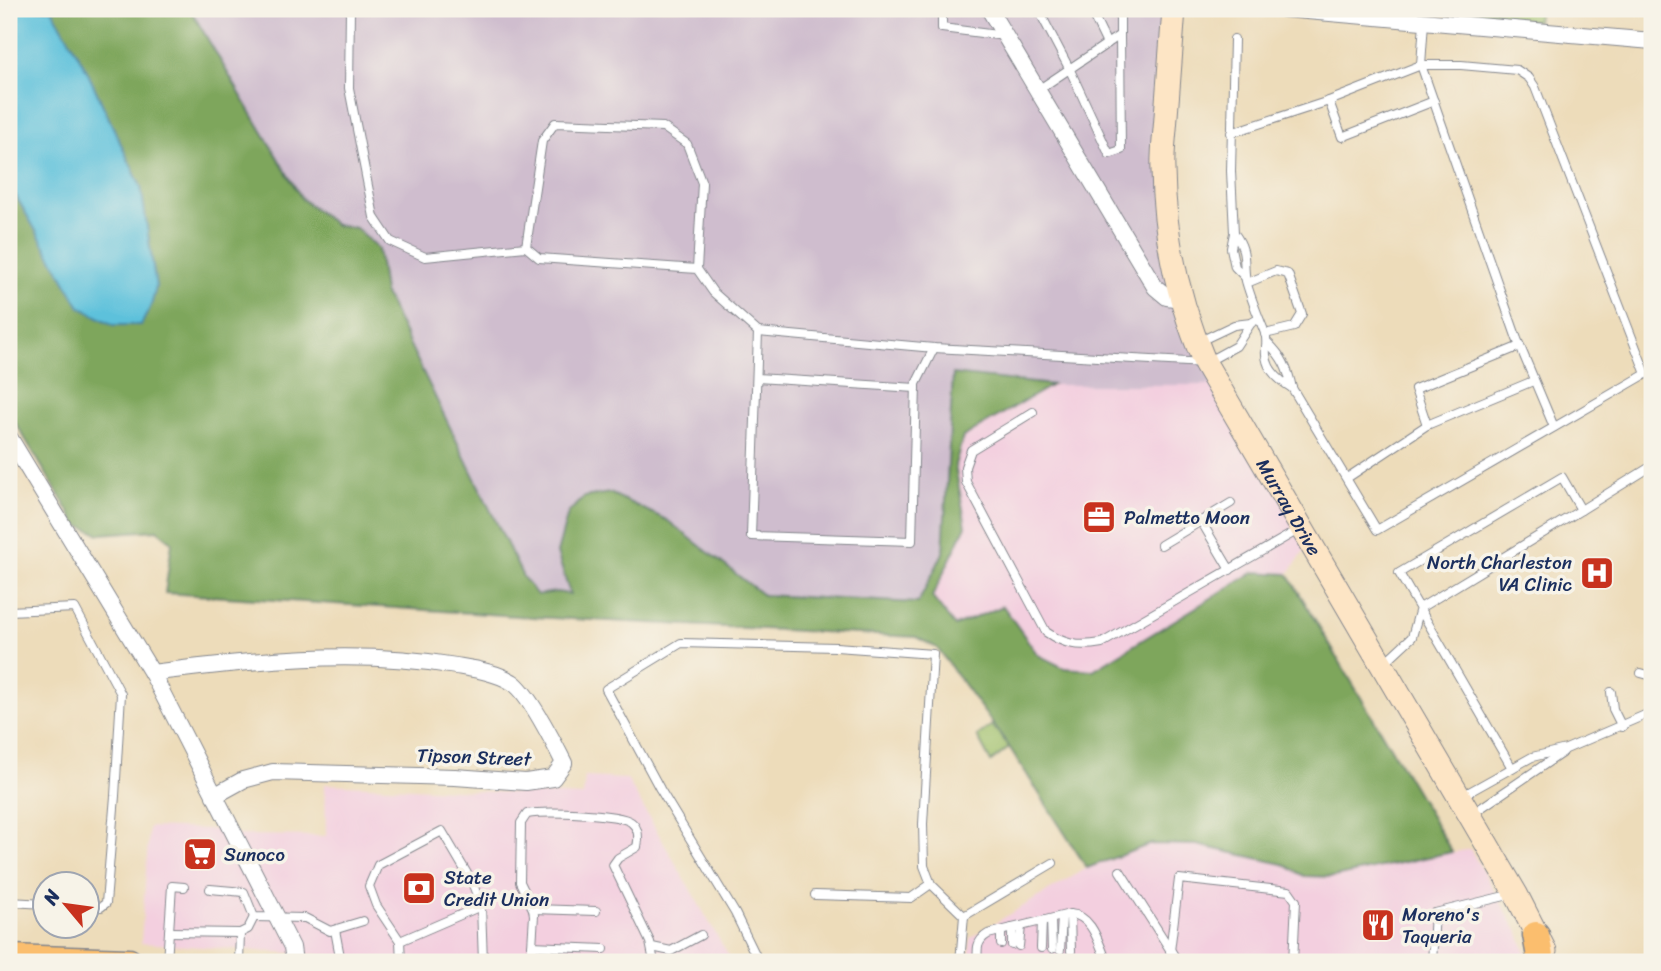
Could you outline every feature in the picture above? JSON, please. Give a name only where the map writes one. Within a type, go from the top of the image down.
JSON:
[{"type":"main road","points":[[1536,935],[1541,962]]},
{"type":"main road","points":[[9,958],[130,962]]},
{"type":"street","points":[[989,9],[1155,287],[1167,297],[1182,299]]},
{"type":"street","name":"Murray Drive","points":[[1174,9],[1163,168],[1167,232],[1182,299],[1201,353],[1516,894],[1552,962]]},
{"type":"street","points":[[1284,9],[1652,41]]},
{"type":"street","points":[[9,437],[152,673],[292,947],[294,962]]},
{"type":"street","name":"Tipson Street","points":[[152,673],[258,660],[358,658],[428,661],[481,670],[514,682],[538,715],[564,763],[553,778],[526,782],[455,777],[272,772],[243,780],[214,796]]},
{"type":"lane","points":[[351,9],[349,88],[374,217],[390,241],[425,257],[526,247],[539,258],[697,269]]},
{"type":"lane","points":[[942,9],[942,28],[1005,36]]},
{"type":"lane","points":[[1038,9],[1109,154],[1121,150],[1120,9]]},
{"type":"lane","points":[[1090,9],[1107,44]]},
{"type":"lane","points":[[1424,22],[1421,65],[1533,381],[1554,427]]},
{"type":"lane","points":[[1038,90],[1120,35]]},
{"type":"lane","points":[[1234,39],[1231,133],[1234,233],[1231,248],[1235,267],[1246,280]]},
{"type":"lane","points":[[1231,133],[1328,101],[1421,65],[1517,70],[1529,78],[1535,87],[1646,374],[1377,530],[1293,388],[1279,353],[1254,321],[1244,254],[1241,242],[1234,233]]},
{"type":"lane","points":[[1328,101],[1342,137],[1434,101]]},
{"type":"lane","points":[[526,247],[542,141],[555,123],[663,127],[687,144],[702,183],[697,269],[713,292],[758,332],[934,348],[1201,353],[1236,346],[1254,321]]},
{"type":"lane","points":[[1233,258],[1244,254]]},
{"type":"lane","points":[[1246,280],[1276,271],[1287,274],[1302,314],[1294,327],[1267,338]]},
{"type":"lane","points":[[1201,353],[1234,324],[1254,321]]},
{"type":"lane","points":[[758,332],[751,536],[912,541],[916,388],[934,348]]},
{"type":"lane","points":[[1267,338],[1266,356],[1276,379],[1293,388]]},
{"type":"lane","points":[[1427,425],[1415,389],[1520,345]]},
{"type":"lane","points":[[1271,367],[1283,360]]},
{"type":"lane","points":[[757,378],[916,388]]},
{"type":"lane","points":[[1347,478],[1427,425],[1533,381]]},
{"type":"lane","points":[[1033,412],[971,450],[965,467],[966,482],[1046,632],[1071,646],[1102,643],[1302,527]]},
{"type":"lane","points":[[1382,664],[1412,637],[1420,608],[1652,466]]},
{"type":"lane","points":[[1512,768],[1399,573],[1562,477],[1581,510]]},
{"type":"lane","points":[[1161,545],[1231,503]]},
{"type":"lane","points":[[1201,521],[1230,570]]},
{"type":"lane","points":[[9,611],[75,608],[121,694],[116,796],[106,903],[102,907]]},
{"type":"lane","points":[[755,962],[755,954],[735,913],[660,789],[606,689],[681,643],[836,647],[933,654],[923,824],[924,866],[932,884],[964,916],[960,962]]},
{"type":"lane","points":[[1641,673],[1652,676]]},
{"type":"lane","points":[[1611,692],[1613,709],[1622,727]]},
{"type":"lane","points":[[1465,806],[1566,749],[1651,717]]},
{"type":"lane","points":[[1465,806],[1512,768],[1532,757],[1566,749]]},
{"type":"lane","points":[[531,962],[533,909],[520,882],[521,823],[527,814],[541,811],[613,817],[630,821],[636,828],[639,839],[637,848],[618,858],[613,864],[652,947],[654,962]]},
{"type":"lane","points":[[401,962],[400,941],[376,905],[369,887],[378,865],[442,831],[471,882],[481,906],[483,962]]},
{"type":"lane","points":[[964,916],[1053,863]]},
{"type":"lane","points":[[1120,871],[1178,962]]},
{"type":"lane","points":[[1170,951],[1180,879],[1289,891],[1296,901],[1293,962]]},
{"type":"lane","points":[[815,895],[911,898],[932,884]]},
{"type":"lane","points":[[167,962],[172,886],[184,887]]},
{"type":"lane","points":[[169,932],[240,933],[248,929],[254,917],[244,892],[211,888]]},
{"type":"lane","points":[[1432,962],[1435,913],[1516,894]]},
{"type":"lane","points":[[9,902],[32,903]]},
{"type":"lane","points":[[400,941],[481,906]]},
{"type":"lane","points":[[533,909],[596,911]]},
{"type":"lane","points":[[978,962],[977,948],[981,939],[1016,927],[1077,914],[1089,922],[1107,962]]},
{"type":"lane","points":[[1046,920],[1056,950],[1066,916]]},
{"type":"lane","points":[[1066,916],[1071,951]]},
{"type":"lane","points":[[254,917],[305,918],[330,931],[363,921]]},
{"type":"lane","points":[[1041,948],[1046,920]]},
{"type":"lane","points":[[1015,946],[1016,927]]},
{"type":"lane","points":[[335,930],[341,962]]},
{"type":"lane","points":[[996,944],[997,932]]},
{"type":"lane","points":[[239,962],[240,933]]},
{"type":"lane","points":[[652,947],[671,951],[701,935]]},
{"type":"lane","points":[[532,946],[604,949]]},
{"type":"shaded area","points":[[190,9],[1174,9],[1167,232],[1218,385],[1052,385],[953,375],[943,553],[918,603],[763,595],[667,520],[557,553],[570,594],[556,592],[537,595],[523,578],[384,292],[378,249],[356,228],[335,225],[302,199]]},
{"type":"shaded area","points":[[1052,385],[1218,385],[1311,542],[1288,574],[1254,572],[1093,670],[1064,668],[1038,655],[1003,606],[955,627],[932,597],[966,526],[955,465],[963,437]]},
{"type":"shaded area","points":[[585,777],[627,779],[732,962],[423,962],[141,943],[149,827],[231,830],[234,835],[326,836],[325,784],[583,796]]},
{"type":"shaded area","points":[[1151,844],[1197,845],[1283,864],[1304,876],[1334,877],[1470,849],[1519,934],[1530,962],[970,962],[970,938],[1087,868]]},
{"type":"green space","points":[[9,9],[190,9],[302,199],[335,225],[356,228],[378,249],[384,292],[523,577],[537,595],[556,592],[570,594],[557,553],[568,513],[584,497],[610,493],[667,520],[763,595],[918,603],[943,553],[953,374],[1052,385],[963,437],[955,465],[966,526],[932,597],[955,626],[1003,606],[1038,655],[1064,668],[1093,670],[1254,572],[1288,574],[1452,852],[1334,877],[1304,876],[1283,864],[1197,845],[1151,844],[1087,868],[1006,742],[937,648],[916,637],[532,617],[165,593],[172,542],[157,530],[100,534],[77,525],[9,412]]},
{"type":"green space","points":[[1405,9],[1539,9],[1537,21]]},
{"type":"green space","points":[[992,725],[1010,747],[991,762],[977,736]]},
{"type":"water","points":[[9,9],[52,9],[86,69],[141,187],[156,287],[151,306],[141,325],[113,325],[80,307],[9,181]]},
{"type":"place","name":"Palmetto Moon","points":[[1099,517]]},
{"type":"place","name":"North Charleston VA Clinic","points":[[1597,573]]},
{"type":"place","name":"Sunoco","points":[[200,854]]},
{"type":"place","name":"State Credit Union","points":[[419,888]]},
{"type":"place","name":"Moreno's Taqueria","points":[[1378,925]]}]
